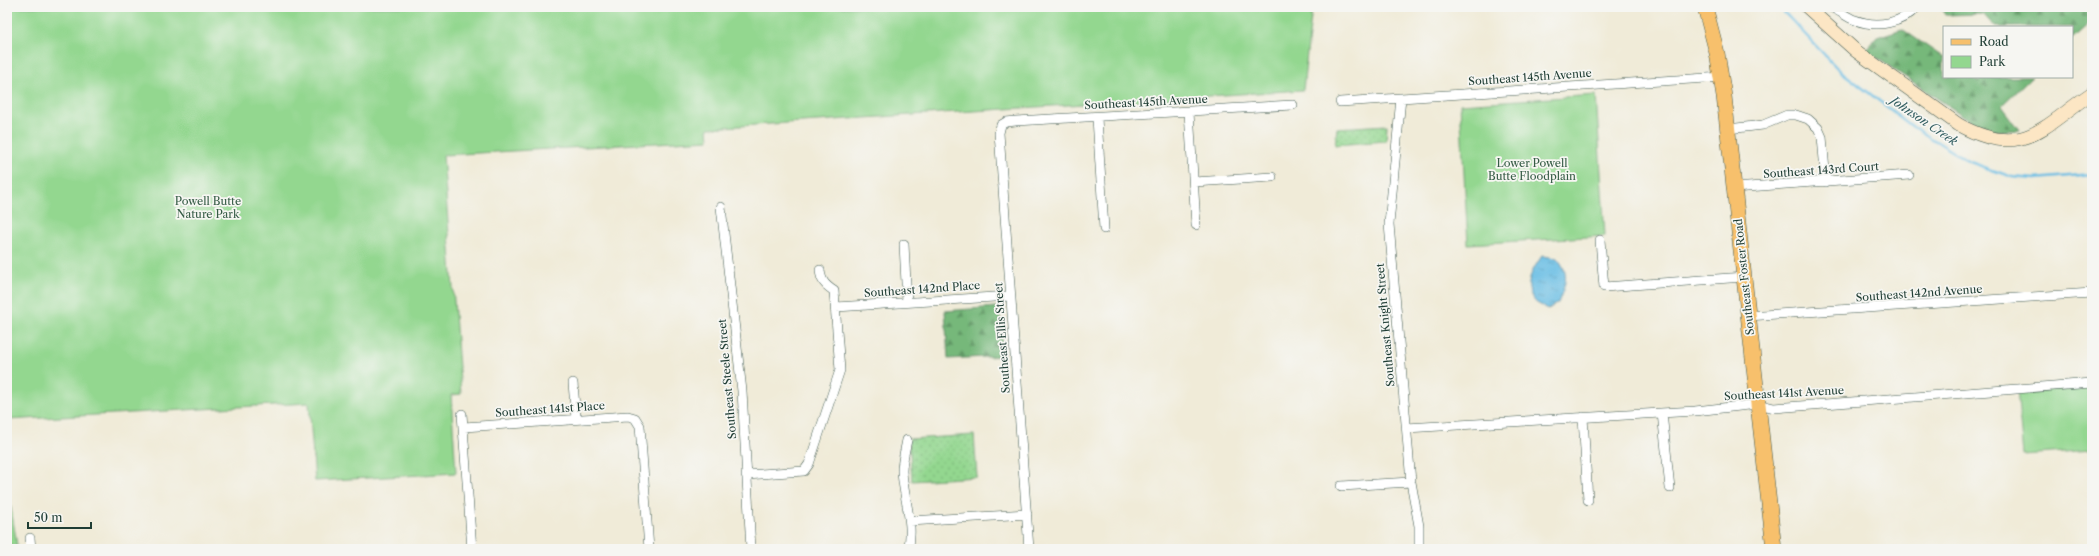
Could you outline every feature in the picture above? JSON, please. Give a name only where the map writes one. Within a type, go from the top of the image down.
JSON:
[{"type":"main road","name":"Southeast Foster Road","points":[[1705,7],[1722,77],[1774,549]]},
{"type":"street","points":[[1830,7],[1856,20],[1875,24],[1895,21],[1915,9]]},
{"type":"street","points":[[1813,9],[1856,51],[1958,125],[1989,138],[2007,141],[2034,135],[2092,93]]},
{"type":"street","name":"Southeast 145th Avenue","points":[[1340,102],[1722,77]]},
{"type":"street","name":"Southeast Knight Street","points":[[1401,98],[1389,224],[1411,482],[1419,526],[1420,549]]},
{"type":"street","name":"Southeast 145th Avenue","points":[[1001,125],[1011,122],[1293,105]]},
{"type":"street","points":[[1190,112],[1196,226]]},
{"type":"street","points":[[1728,129],[1763,125],[1787,115],[1796,115],[1808,119],[1818,128],[1822,137],[1826,182]]},
{"type":"street","points":[[1097,118],[1104,229]]},
{"type":"street","name":"Southeast Ellis Street","points":[[1001,125],[999,133],[1029,549]]},
{"type":"street","name":"Southeast 143rd Court","points":[[1734,188],[1909,175]]},
{"type":"street","points":[[1194,182],[1272,177]]},
{"type":"street","name":"Southeast Steele Street","points":[[721,207],[742,391],[751,549]]},
{"type":"street","points":[[1600,240],[1604,287],[1744,277]]},
{"type":"street","points":[[904,244],[907,302]]},
{"type":"street","points":[[746,475],[804,471],[809,464],[839,379],[840,370],[834,292],[824,284],[820,270]]},
{"type":"street","name":"Southeast 142nd Avenue","points":[[1748,316],[2092,293]]},
{"type":"street","name":"Southeast 142nd Place","points":[[836,307],[1010,296]]},
{"type":"street","points":[[573,383],[576,419]]},
{"type":"street","name":"Southeast 141st Avenue","points":[[1406,428],[1662,412],[1758,404],[1774,408],[2092,383]]},
{"type":"street","points":[[1662,412],[1670,488]]},
{"type":"street","points":[[462,414],[472,549]]},
{"type":"street","name":"Southeast 141st Place","points":[[464,427],[628,416],[637,419],[640,426],[649,549]]},
{"type":"street","points":[[1583,417],[1588,500]]},
{"type":"street","points":[[907,440],[902,471],[907,510],[910,521],[908,549]]},
{"type":"street","points":[[1340,486],[1411,482]]},
{"type":"street","points":[[910,521],[1027,514]]},
{"type":"street","points":[[30,538],[31,549]]},
{"type":"green space","name":"Powell Butte Nature Park","points":[[7,7],[1312,7],[1303,90],[708,128],[709,140],[443,155],[461,394],[451,395],[456,473],[315,481],[309,403],[7,420]]},
{"type":"green space","points":[[1940,7],[2092,7],[2092,21],[2073,38],[2073,26],[1994,26],[1983,14],[1945,15]]},
{"type":"green space","points":[[1902,29],[1943,57],[1943,78],[1973,78],[1979,82],[1982,78],[2031,78],[2002,106],[2020,130],[1995,131],[1974,123],[1865,50],[1877,37]]},
{"type":"green space","name":"Lower Powell Butte Floodplain","points":[[1596,95],[1605,236],[1468,244],[1460,104]]},
{"type":"green space","points":[[1387,125],[1386,141],[1335,145],[1337,128]]},
{"type":"green space","points":[[996,307],[1000,311],[1003,356],[948,359],[945,311]]},
{"type":"green space","points":[[2092,383],[2092,450],[2023,455],[2017,389]]},
{"type":"green space","points":[[974,435],[977,477],[912,481],[909,439]]},
{"type":"green space","points":[[7,500],[11,508],[17,545],[7,545]]},
{"type":"water","points":[[1542,256],[1557,258],[1564,269],[1565,275],[1564,285],[1558,303],[1548,309],[1535,301],[1529,289],[1530,277]]},
{"type":"waterway","name":"Johnson Creek","points":[[1779,7],[1838,69],[1913,127],[1970,162],[2012,177],[2035,179],[2092,174]]}]
